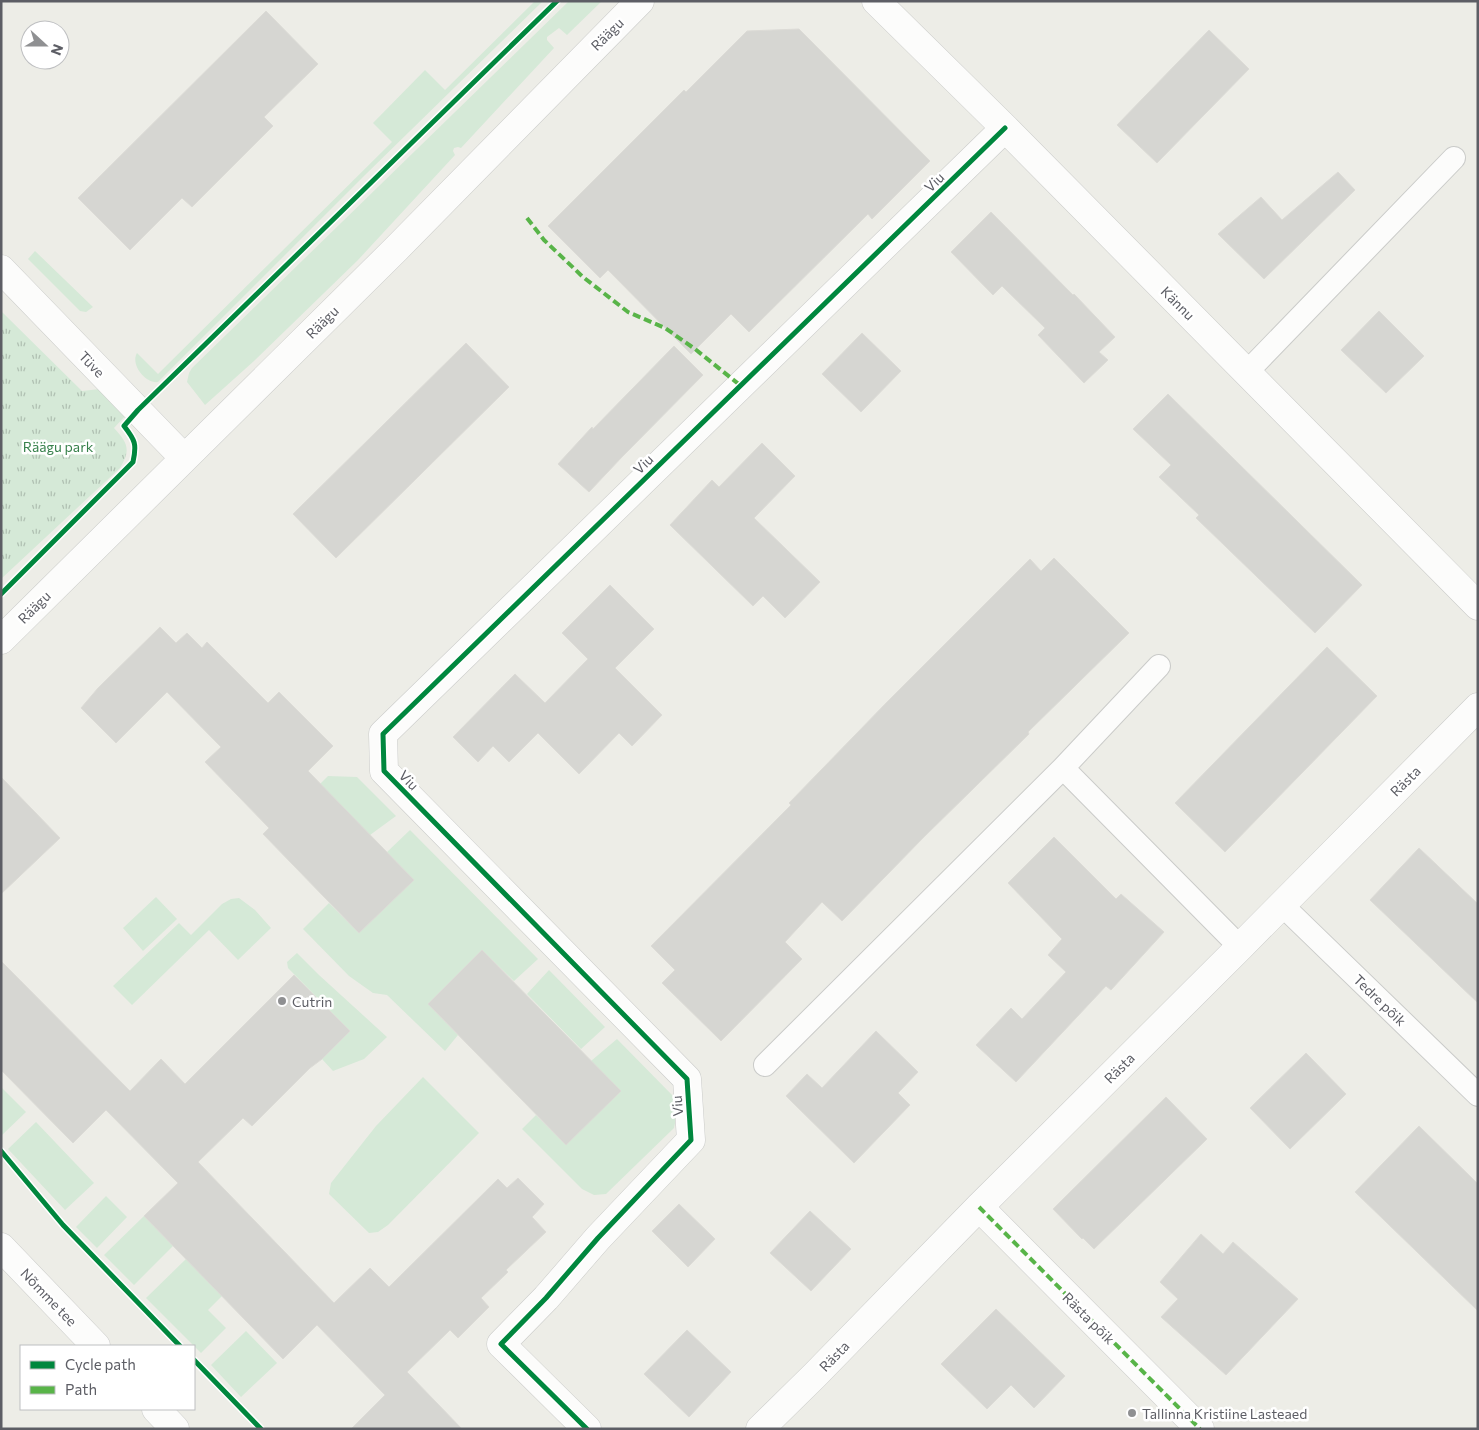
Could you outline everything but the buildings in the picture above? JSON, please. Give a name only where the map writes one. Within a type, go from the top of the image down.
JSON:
[{"type":"street","name":"Räägu","points":[[1,640],[396,249],[640,1]]},
{"type":"street","name":"Kännu","points":[[876,1],[1005,128],[1478,606]]},
{"type":"street","name":"Viu","points":[[587,1429],[501,1344],[546,1298],[598,1238],[691,1140],[687,1079],[384,771],[383,734],[1005,128]]},
{"type":"street","name":"Tüve","points":[[1,270],[184,458]]},
{"type":"street","name":"Rästa","points":[[760,1429],[816,1375],[979,1207],[1478,707]]},
{"type":"street","name":"Rästa põik","points":[[979,1207],[1200,1429]]},
{"type":"street","name":"Nõmme tee","points":[[1,1247],[95,1345]]},
{"type":"street","points":[[157,1410],[175,1429]]},
{"type":"lane","points":[[1247,372],[1454,158]]},
{"type":"lane","points":[[765,1065],[1063,768],[1159,666]]},
{"type":"lane","points":[[1063,768],[1240,947]]},
{"type":"lane","name":"Tedre põik","points":[[1282,905],[1478,1095]]},
{"type":"green space","points":[[535,1],[543,1],[365,175],[158,382],[149,380],[140,373],[135,358],[137,353],[158,374],[392,142],[373,123],[425,70],[445,90]]},
{"type":"green space","points":[[569,1],[602,1],[567,35],[559,28],[547,37],[547,40],[554,48],[461,148],[454,148],[455,155],[358,260],[254,361],[205,405],[187,382],[192,368]]},
{"type":"green space","points":[[35,251],[93,307],[86,312],[80,311],[28,259]]},
{"type":"green space","name":"Räägu park","points":[[1,311],[82,391],[100,389],[126,415],[114,428],[125,443],[127,451],[120,468],[1,579]]},
{"type":"green space","points":[[328,776],[357,777],[396,816],[370,835],[320,784]]},
{"type":"green space","points":[[410,830],[538,959],[514,981],[482,950],[428,1004],[458,1035],[445,1051],[387,995],[373,993],[349,976],[303,929],[329,903],[359,933],[414,880],[387,852]]},
{"type":"green space","points":[[156,897],[177,919],[143,951],[123,928]]},
{"type":"green space","points":[[239,898],[255,910],[271,928],[238,960],[209,930],[132,1005],[113,986],[179,923],[191,935],[222,904],[231,899]]},
{"type":"green space","points":[[297,953],[387,1037],[364,1059],[333,1071],[322,1059],[350,1031],[288,968],[287,962]]},
{"type":"green space","points":[[549,970],[605,1027],[581,1049],[527,994]]},
{"type":"green space","points":[[617,1039],[675,1098],[677,1113],[674,1128],[606,1194],[594,1195],[582,1189],[522,1129],[536,1115],[566,1145],[591,1061]]},
{"type":"green space","points":[[423,1077],[479,1133],[388,1225],[378,1232],[369,1233],[329,1194],[331,1183],[376,1126]]},
{"type":"green space","points":[[1,1087],[26,1112],[1,1136]]},
{"type":"green space","points":[[36,1122],[94,1183],[65,1210],[8,1149]]},
{"type":"green space","points":[[106,1196],[127,1217],[97,1248],[76,1227]]},
{"type":"green space","points":[[144,1216],[173,1246],[134,1285],[104,1255]]},
{"type":"green space","points":[[186,1259],[222,1296],[208,1310],[226,1328],[201,1353],[146,1298]]},
{"type":"green space","points":[[246,1331],[277,1363],[241,1397],[211,1365]]},
{"type":"marked path","points":[[527,218],[544,240],[583,277],[628,312],[665,328],[695,349],[741,386]]},
{"type":"marked path","points":[[979,1207],[1200,1429]]},
{"type":"cycle path","points":[[1,594],[133,462],[134,442],[124,426],[138,410],[557,1]]},
{"type":"cycle path","points":[[587,1429],[501,1344],[546,1298],[598,1238],[691,1140],[687,1079],[384,771],[383,734],[1005,128]]},
{"type":"cycle path","points":[[1,1151],[63,1225],[179,1345]]},
{"type":"cycle path","points":[[195,1361],[261,1429]]},
{"type":"place","name":"Cutrin","points":[[282,1001]]},
{"type":"place","name":"Tallinna Kristiine Lasteaed","points":[[1132,1413]]}]
